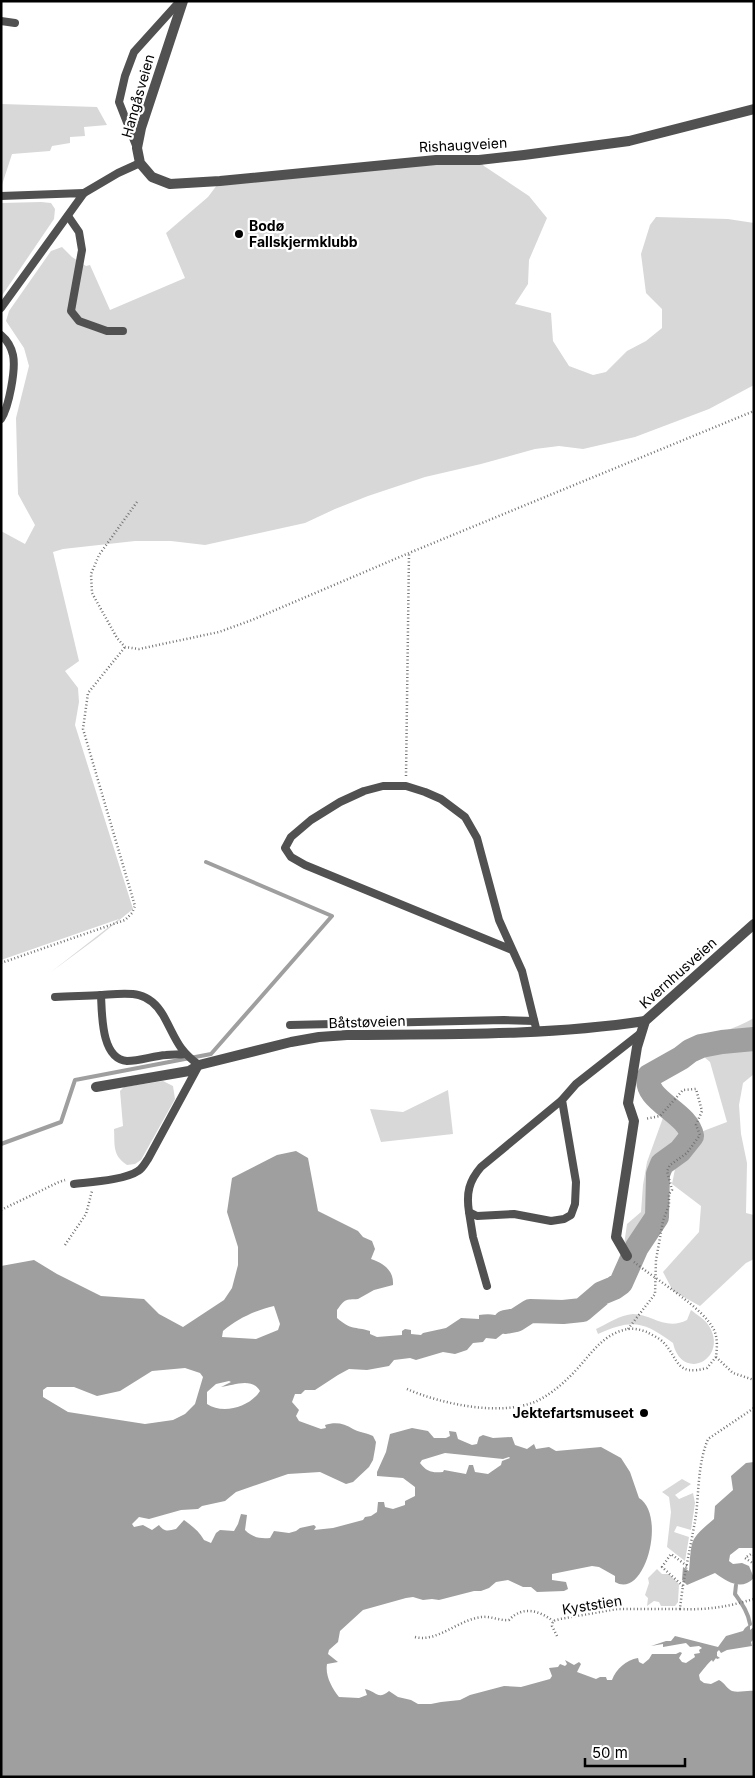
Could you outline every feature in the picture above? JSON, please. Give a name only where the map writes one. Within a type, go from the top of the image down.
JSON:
[{"type":"street","name":"Hangåsveien","points":[[140,163],[137,148],[144,119],[182,1]]},
{"type":"street","name":"Rishaugveien","points":[[140,163],[152,177],[170,184],[220,181],[436,160],[479,160],[629,141],[754,109]]},
{"type":"street","name":"Kvernhusveien","points":[[627,1256],[616,1237],[634,1121],[628,1103],[637,1047],[644,1021],[754,924]]},
{"type":"street","name":"Båtstøveien","points":[[96,1087],[188,1071],[199,1065],[319,1037],[580,1030],[644,1021]]},
{"type":"lane","points":[[137,148],[119,102],[125,76],[134,52],[182,1]]},
{"type":"lane","points":[[1,22],[15,23]]},
{"type":"lane","points":[[1,308],[84,193],[118,173],[140,163]]},
{"type":"lane","points":[[1,196],[84,193]]},
{"type":"lane","points":[[68,216],[79,232],[82,250],[71,311],[79,322],[107,331],[123,331]]},
{"type":"lane","points":[[1,335],[8,341],[13,356],[9,400],[1,419]]},
{"type":"lane","points":[[512,950],[305,865],[291,857],[285,848],[291,837],[311,820],[340,802],[364,791],[383,786],[406,786],[441,799],[465,817],[477,838],[499,920],[522,971],[537,1032]]},
{"type":"lane","points":[[55,997],[126,992],[144,996],[162,1013],[185,1054],[199,1065],[141,1170],[133,1174],[74,1184]]},
{"type":"lane","points":[[102,995],[102,1015],[106,1036],[114,1056],[132,1061],[185,1054]]},
{"type":"lane","points":[[290,1024],[534,1021]]},
{"type":"lane","points":[[487,1286],[473,1238],[467,1200],[472,1178],[481,1167],[562,1100],[576,1084],[641,1033]]},
{"type":"lane","points":[[469,1212],[477,1216],[514,1214],[551,1221],[564,1220],[571,1215],[575,1204],[576,1182],[562,1100]]},
{"type":"path","points":[[136,502],[99,555],[91,574],[92,593],[117,638],[125,647],[139,649],[218,632],[252,620],[409,553],[754,411]]},
{"type":"path","points":[[406,786],[409,553]]},
{"type":"path","points":[[1,963],[125,920],[132,913],[135,906],[83,729],[88,693],[125,647]]},
{"type":"path","points":[[628,1329],[655,1294],[656,1260],[669,1194],[672,1190],[668,1171],[670,1165],[687,1153],[700,1135],[696,1125],[702,1111],[696,1089],[683,1090],[660,1116],[634,1121]]},
{"type":"path","points":[[1,1210],[59,1182],[73,1178],[74,1184]]},
{"type":"path","points":[[65,1246],[86,1214],[93,1182]]},
{"type":"path","points":[[407,1389],[444,1403],[458,1405],[500,1407],[528,1404],[554,1391],[604,1339],[628,1329],[641,1330],[661,1340],[676,1362],[685,1368],[694,1370],[707,1368],[716,1357],[718,1345],[715,1331],[698,1310],[636,1263]]},
{"type":"path","points":[[716,1357],[733,1373],[754,1380]]},
{"type":"path","points":[[680,1610],[699,1492],[701,1461],[708,1439],[754,1408]]},
{"type":"path","points":[[684,1585],[662,1567],[671,1554],[687,1566]]},
{"type":"path","points":[[754,1555],[751,1554],[745,1558],[754,1564]]},
{"type":"path","name":"Kyststien","points":[[557,1636],[552,1626],[553,1621],[617,1609],[704,1610],[724,1608],[754,1599]]},
{"type":"path","points":[[415,1637],[420,1639],[442,1634],[455,1626],[481,1617],[510,1620],[514,1615],[525,1610],[544,1614],[553,1621]]},
{"type":"shaded area","points":[[1,104],[97,107],[107,125],[84,127],[85,136],[70,137],[70,143],[52,146],[50,151],[12,154],[1,188]]},
{"type":"shaded area","points":[[479,160],[484,166],[529,196],[547,218],[529,260],[528,284],[515,304],[551,313],[553,341],[569,366],[593,375],[606,372],[627,351],[646,341],[662,328],[662,309],[646,293],[641,254],[650,225],[656,217],[728,219],[754,223],[754,385],[709,409],[635,437],[583,449],[559,446],[535,449],[425,477],[368,496],[305,523],[205,545],[171,541],[135,541],[63,549],[53,552],[79,661],[65,671],[78,688],[79,702],[75,725],[133,909],[51,972],[119,919],[1,960],[1,531],[25,544],[35,525],[18,494],[16,418],[29,366],[24,348],[6,321],[9,311],[51,251],[62,247],[72,257],[86,266],[90,265],[110,310],[185,278],[166,233],[208,197],[220,181]]},
{"type":"shaded area","points":[[1,203],[51,203],[55,209],[54,219],[1,297]]},
{"type":"shaded area","points":[[754,1018],[754,1074],[743,1083],[739,1105],[741,1134],[747,1163],[746,1213],[754,1215],[754,1259],[746,1263],[700,1306],[673,1291],[663,1272],[699,1232],[701,1206],[672,1184],[675,1169],[694,1151],[698,1133],[727,1122],[710,1062],[687,1042],[730,1029]]},
{"type":"shaded area","points":[[163,1081],[173,1086],[175,1099],[141,1160],[135,1164],[127,1165],[119,1157],[115,1145],[114,1129],[123,1126],[120,1091],[124,1087]]},
{"type":"shaded area","points":[[448,1090],[453,1134],[381,1142],[370,1109],[403,1112]]},
{"type":"shaded area","points":[[669,1109],[689,1132],[690,1136],[662,1160],[655,1177],[652,1201],[655,1217],[631,1253],[624,1245],[627,1224],[641,1212],[647,1162],[664,1115]]},
{"type":"shaded area","points":[[296,1151],[308,1158],[318,1211],[358,1231],[363,1237],[372,1241],[375,1249],[371,1259],[387,1268],[392,1275],[393,1285],[374,1290],[358,1299],[344,1302],[337,1310],[337,1318],[342,1322],[350,1327],[370,1331],[370,1334],[377,1337],[402,1335],[402,1331],[405,1329],[411,1330],[411,1334],[421,1335],[446,1328],[461,1318],[479,1319],[479,1315],[489,1314],[502,1318],[506,1325],[506,1331],[496,1339],[486,1338],[483,1342],[473,1343],[467,1350],[455,1354],[443,1352],[416,1360],[410,1358],[394,1360],[389,1366],[367,1370],[349,1369],[315,1390],[305,1390],[301,1394],[295,1394],[292,1402],[299,1410],[296,1416],[299,1421],[321,1429],[326,1428],[325,1425],[329,1424],[343,1424],[373,1436],[376,1442],[373,1460],[369,1467],[353,1482],[346,1484],[320,1472],[288,1474],[236,1492],[225,1501],[202,1506],[198,1509],[181,1510],[149,1519],[139,1517],[132,1524],[134,1527],[143,1525],[152,1530],[159,1525],[164,1530],[171,1530],[176,1529],[184,1520],[198,1531],[204,1540],[211,1543],[216,1533],[220,1530],[234,1531],[241,1514],[247,1515],[245,1530],[253,1536],[262,1538],[270,1538],[274,1531],[289,1533],[314,1525],[316,1527],[314,1530],[333,1528],[363,1520],[365,1517],[377,1512],[378,1502],[384,1502],[385,1507],[393,1509],[405,1505],[405,1501],[415,1496],[415,1487],[403,1478],[377,1476],[386,1452],[390,1434],[412,1428],[428,1431],[434,1438],[446,1438],[450,1436],[449,1431],[456,1432],[458,1439],[472,1445],[477,1444],[479,1437],[483,1435],[493,1438],[512,1437],[515,1445],[527,1449],[534,1444],[536,1449],[549,1447],[556,1451],[601,1447],[621,1458],[630,1472],[639,1498],[647,1507],[651,1521],[652,1537],[649,1553],[643,1568],[635,1579],[626,1584],[615,1582],[615,1576],[599,1567],[592,1566],[552,1574],[552,1580],[566,1582],[568,1589],[564,1591],[537,1592],[531,1587],[523,1587],[508,1580],[496,1582],[489,1588],[481,1591],[439,1600],[423,1600],[413,1597],[363,1610],[340,1631],[338,1642],[329,1650],[328,1654],[338,1662],[327,1664],[330,1682],[339,1697],[359,1698],[367,1695],[365,1689],[380,1695],[389,1691],[398,1697],[418,1704],[431,1704],[460,1700],[470,1695],[504,1686],[521,1687],[550,1679],[552,1676],[549,1668],[558,1667],[560,1664],[565,1666],[567,1664],[565,1660],[574,1665],[579,1662],[581,1664],[577,1672],[596,1679],[606,1677],[607,1680],[612,1680],[622,1666],[634,1659],[638,1658],[639,1662],[643,1664],[652,1654],[676,1654],[680,1652],[682,1653],[679,1658],[682,1662],[686,1663],[695,1657],[694,1654],[700,1653],[699,1650],[702,1648],[699,1646],[690,1647],[686,1643],[663,1647],[663,1644],[651,1646],[671,1641],[675,1636],[718,1647],[726,1636],[743,1631],[750,1624],[750,1630],[754,1627],[752,1646],[727,1650],[721,1653],[719,1650],[717,1656],[720,1658],[716,1658],[713,1662],[712,1660],[699,1675],[700,1680],[704,1683],[711,1684],[719,1680],[732,1691],[754,1691],[754,1777],[1,1777],[1,1266],[34,1260],[101,1296],[144,1299],[159,1314],[183,1327],[224,1300],[232,1288],[238,1265],[238,1247],[227,1212],[232,1178],[277,1155]],"holes":[[[274,1306],[280,1324],[278,1330],[256,1339],[222,1337],[223,1331],[234,1323]],[[185,1368],[200,1373],[203,1377],[195,1404],[185,1414],[173,1420],[145,1424],[68,1412],[43,1397],[43,1390],[47,1387],[74,1387],[97,1396],[120,1391],[152,1371]],[[231,1382],[221,1387],[248,1383],[257,1387],[260,1391],[256,1397],[243,1405],[236,1408],[221,1409],[207,1404],[207,1392],[216,1384]],[[445,1453],[503,1459],[510,1458],[502,1461],[501,1465],[488,1474],[475,1472],[473,1465],[469,1465],[466,1474],[444,1470],[443,1472],[433,1472],[427,1470],[420,1463],[422,1460]]]},
{"type":"shaded area","points":[[691,1310],[709,1326],[714,1338],[713,1348],[709,1356],[702,1362],[694,1364],[685,1362],[678,1355],[673,1343],[645,1327],[629,1324],[598,1334],[596,1329],[618,1318],[633,1314],[646,1316],[665,1323],[679,1323],[687,1320]]},
{"type":"shaded area","points":[[754,1462],[754,1548],[739,1548],[730,1555],[729,1561],[733,1564],[742,1563],[749,1566],[754,1578],[749,1582],[739,1585],[715,1573],[687,1585],[682,1580],[683,1567],[689,1571],[694,1539],[714,1519],[715,1506],[733,1490],[731,1476],[746,1463]]},
{"type":"shaded area","points":[[682,1479],[691,1484],[675,1495],[679,1499],[693,1493],[695,1503],[691,1530],[677,1526],[674,1532],[689,1537],[685,1561],[667,1547],[671,1512],[669,1497],[662,1492]]},
{"type":"shaded area","points":[[657,1569],[662,1574],[669,1574],[679,1584],[678,1602],[675,1606],[661,1606],[659,1602],[654,1601],[647,1606],[648,1598],[645,1595],[649,1583],[648,1578]]},
{"type":"waterway","points":[[1,1144],[61,1122],[75,1080],[211,1054],[332,916],[206,862]]},
{"type":"waterway","points":[[505,1322],[516,1320],[530,1311],[563,1312],[582,1310],[602,1293],[621,1283],[637,1247],[657,1217],[658,1174],[662,1164],[680,1151],[692,1136],[683,1120],[652,1092],[649,1076],[701,1046],[754,1039]]},
{"type":"waterway","points":[[736,1585],[735,1594],[746,1612],[750,1624]]},
{"type":"place","name":"Bodø Fallskjermklubb","points":[[239,234]]},
{"type":"place","name":"Jektefartsmuseet","points":[[644,1413]]}]
